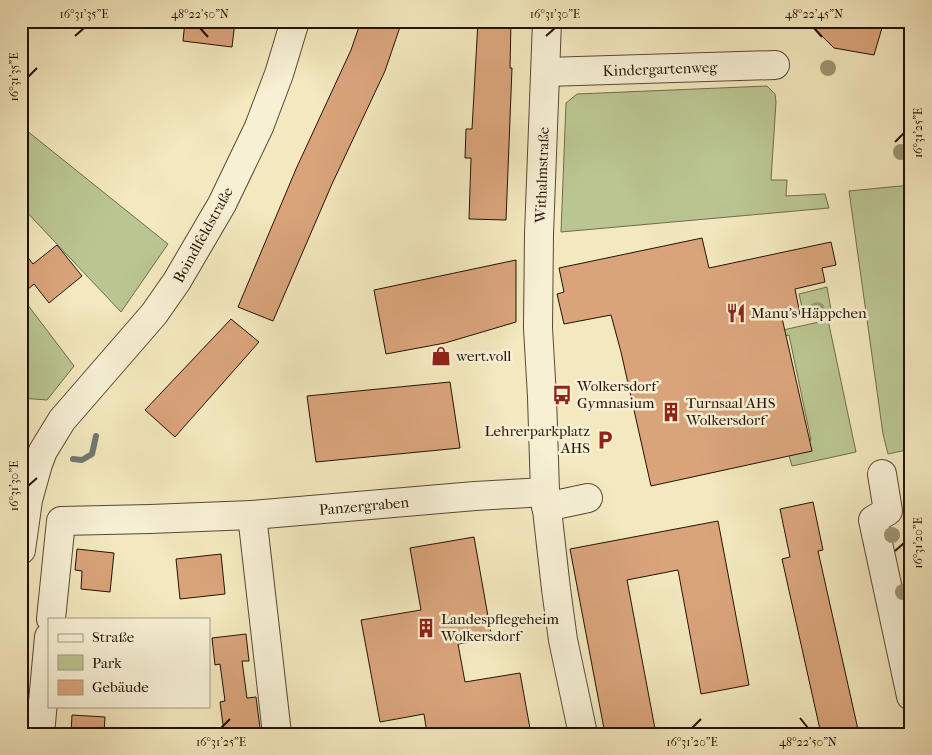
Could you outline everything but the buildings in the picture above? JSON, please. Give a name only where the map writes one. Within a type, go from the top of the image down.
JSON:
[{"type":"street","name":"Boindlfeldstraße","points":[[21,550],[23,523],[28,500],[43,451],[62,420],[154,314],[182,273],[222,204],[259,127],[296,21]]},
{"type":"street","name":"Withalmstraße","points":[[547,21],[539,241],[538,328],[546,500],[563,640],[583,734]]},
{"type":"street","name":"Kindergartenweg","points":[[546,72],[775,65]]},
{"type":"street","points":[[882,474],[888,511],[873,520],[911,696]]},
{"type":"street","name":"Panzergraben","points":[[51,618],[62,521],[252,515],[475,496],[546,500],[588,498]]},
{"type":"street","points":[[252,515],[278,734]]},
{"type":"street","points":[[40,734],[48,648]]},
{"type":"green space","points":[[767,86],[775,94],[776,102],[771,180],[787,180],[786,196],[825,194],[829,208],[561,232],[566,103],[577,94]]},
{"type":"green space","points":[[21,126],[168,244],[121,312],[21,206]]},
{"type":"green space","points":[[911,185],[911,449],[888,454],[883,434],[849,191]]},
{"type":"green space","points":[[827,287],[831,310],[804,316],[799,294]]},
{"type":"green space","points":[[21,296],[74,366],[47,400],[21,398]]},
{"type":"green space","points":[[828,320],[856,452],[792,466],[786,445],[811,440],[789,335],[775,338],[774,332]]},
{"type":"waterway","points":[[73,459],[82,460],[92,454],[96,436]]},
{"type":"place","name":"Manu's Häppchen","points":[[736,313]]},
{"type":"place","name":"wert.voll","points":[[441,356]]},
{"type":"place","name":"Wolkersdorf Gymnasium","points":[[562,395]]},
{"type":"place","name":"Turnsaal AHS Wolkersdorf","points":[[671,412]]},
{"type":"place","name":"Lehrerparkplatz AHS","points":[[605,440]]},
{"type":"place","name":"Landespflegeheim Wolkersdorf","points":[[426,628]]}]
